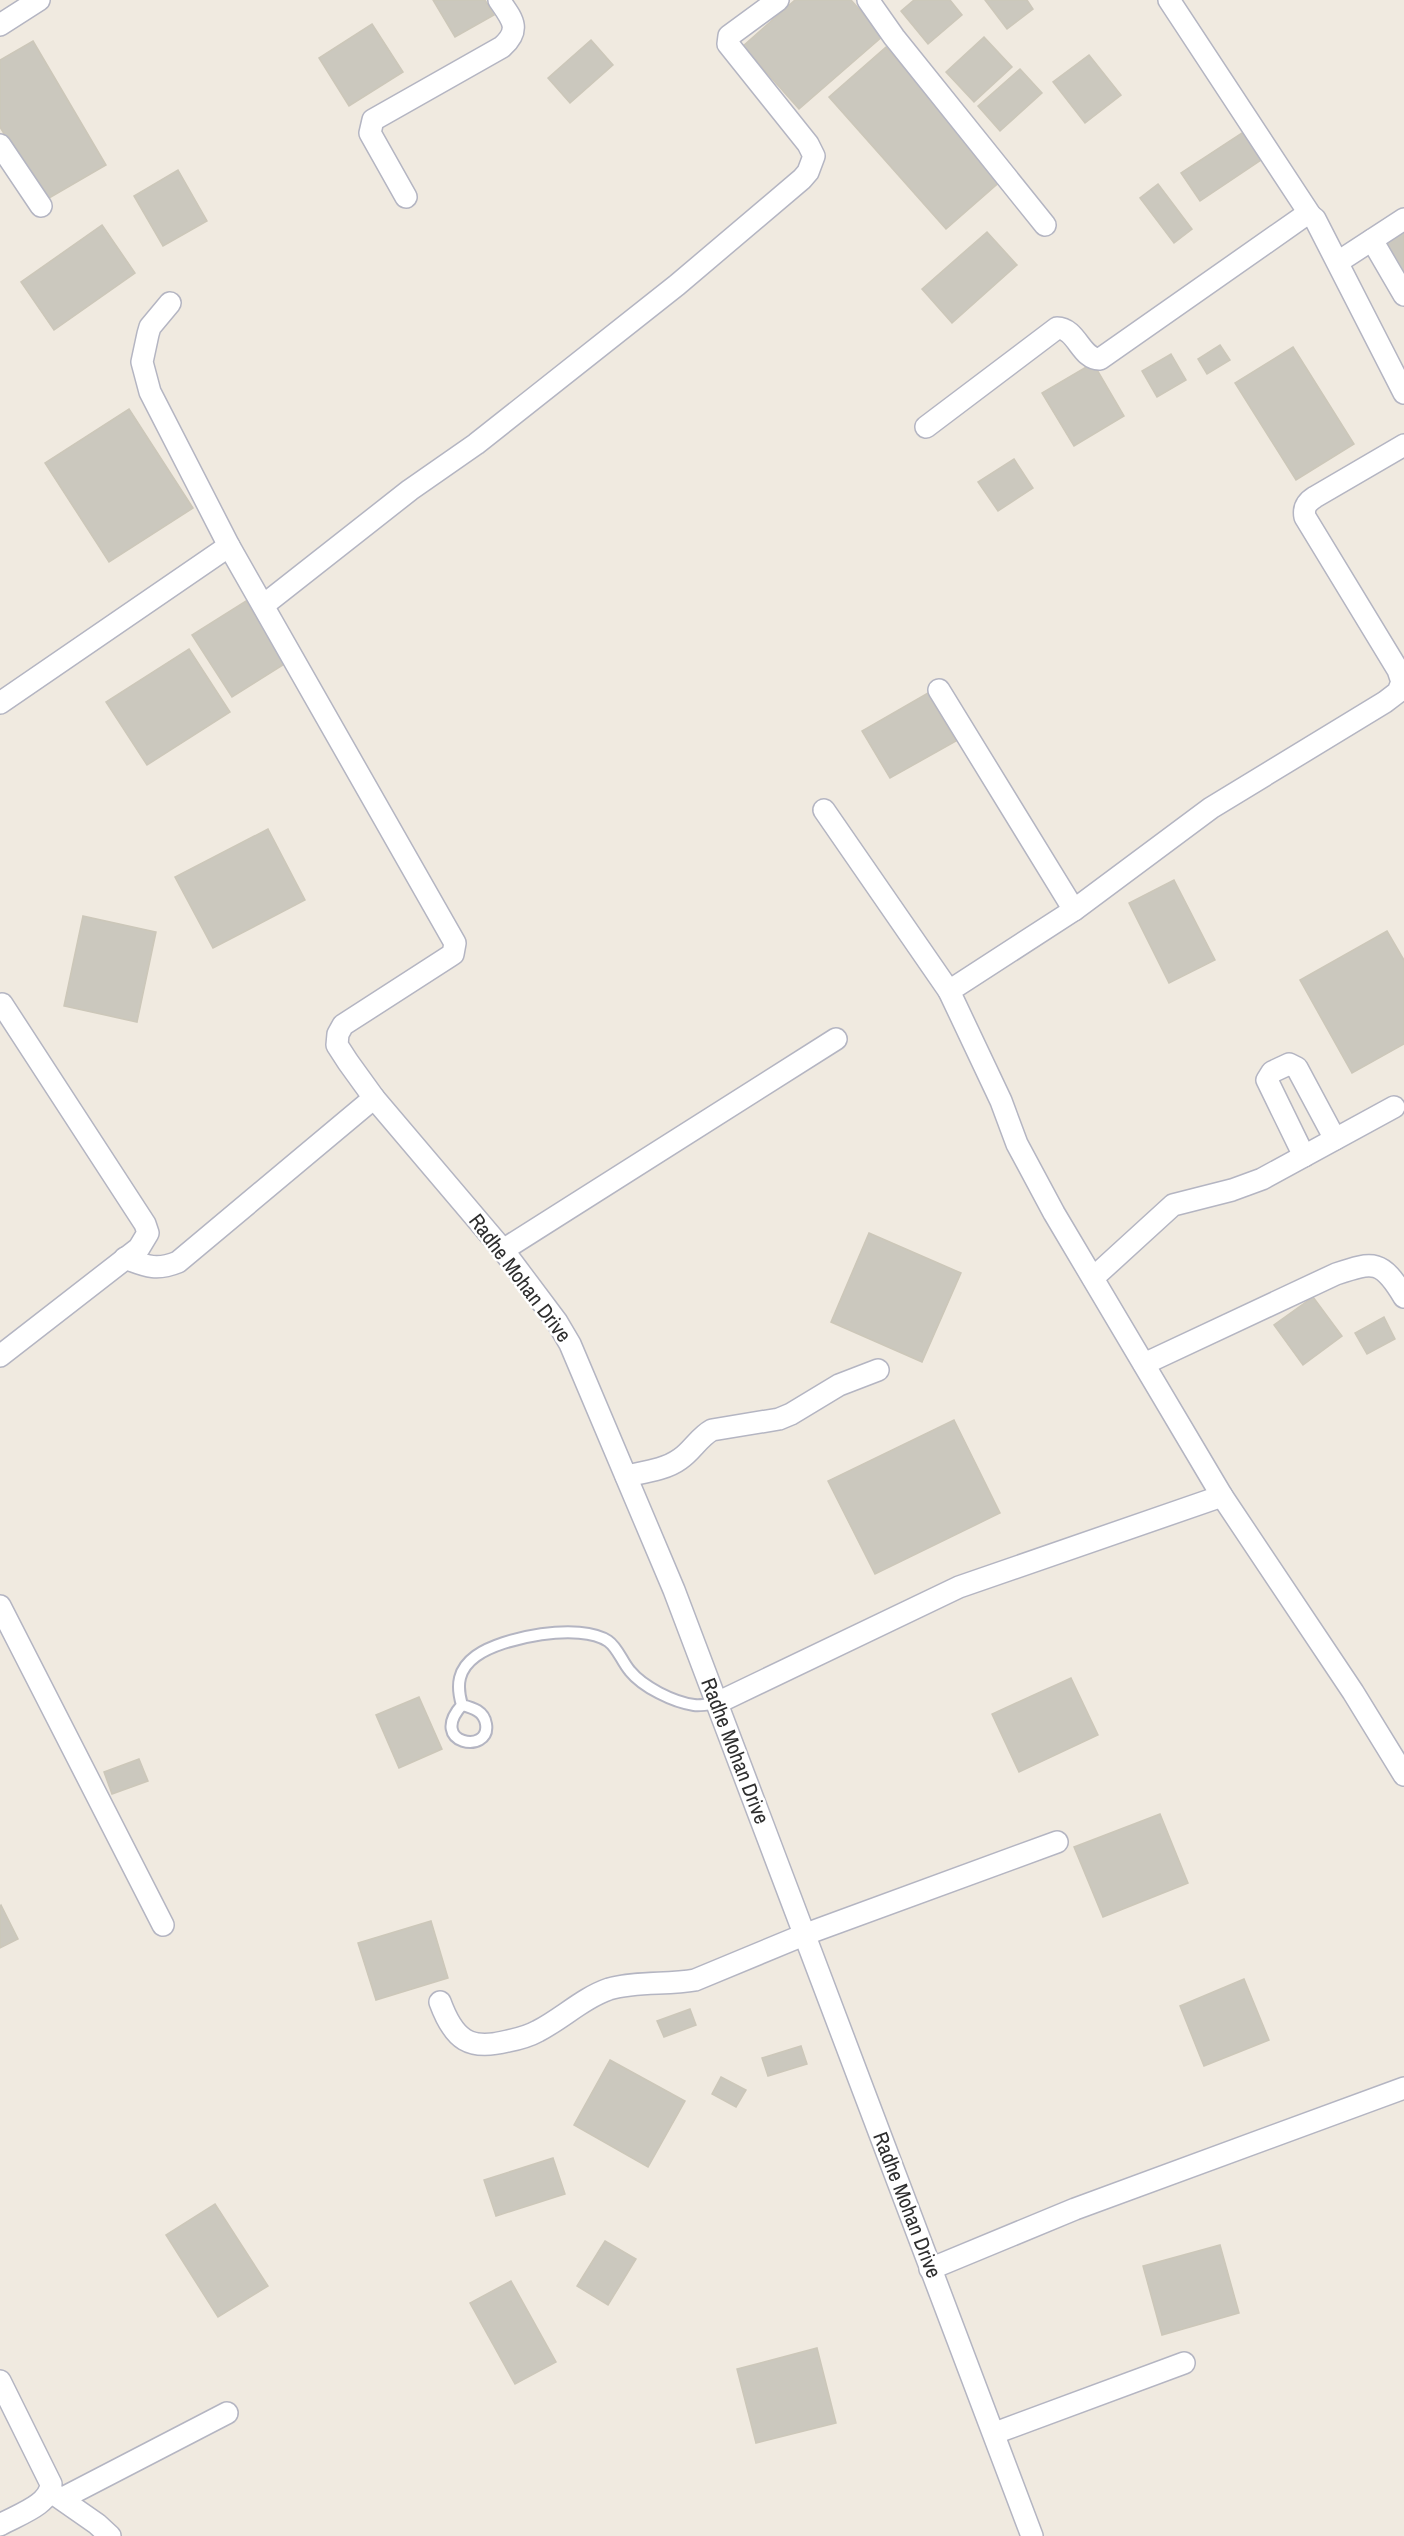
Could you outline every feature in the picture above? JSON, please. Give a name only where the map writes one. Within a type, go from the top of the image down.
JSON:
[{"type":"street","points":[[0,25],[39,0]]},
{"type":"street","points":[[406,197],[370,133],[373,120],[509,41],[514,27],[511,16],[499,0]]},
{"type":"street","points":[[170,303],[150,327],[142,362],[145,378],[150,392],[230,546],[265,604],[410,490],[476,444],[562,378],[733,239],[808,172],[814,156],[808,144],[728,44],[729,36],[778,0]]},
{"type":"street","points":[[868,0],[894,37],[1045,225]]},
{"type":"street","points":[[1169,0],[1315,219],[1404,393]]},
{"type":"street","points":[[0,145],[41,206]]},
{"type":"street","points":[[926,427],[1057,328],[1069,332],[1091,357],[1100,359],[1304,216],[1311,216]]},
{"type":"street","points":[[1338,262],[1404,219]]},
{"type":"street","points":[[1372,240],[1404,295]]},
{"type":"street","points":[[949,991],[1074,910],[1211,808],[1398,692],[1402,682],[1398,670],[1311,528],[1305,517],[1304,509],[1308,501],[1404,445]]},
{"type":"street","points":[[0,703],[230,546]]},
{"type":"street","name":"Radhe Mohan Drive","points":[[265,604],[455,943],[453,954],[343,1025],[338,1034],[337,1045],[374,1098],[503,1250],[557,1322],[570,1344],[674,1590],[806,1934],[930,2269],[995,2433],[1032,2536]]},
{"type":"street","points":[[939,690],[1074,910]]},
{"type":"street","points":[[824,810],[949,991],[1001,1101],[1017,1144],[1054,1213],[1222,1496],[1347,1683],[1404,1775]]},
{"type":"street","points":[[0,1356],[143,1243],[147,1233],[145,1224],[2,1004]]},
{"type":"street","points":[[503,1250],[836,1039]]},
{"type":"street","points":[[1304,1156],[1267,1080],[1272,1072],[1289,1064],[1298,1068],[1335,1139]]},
{"type":"street","points":[[125,1258],[146,1266],[164,1268],[178,1262],[374,1098]]},
{"type":"street","points":[[1093,1278],[1157,1216],[1173,1205],[1252,1183],[1395,1107]]},
{"type":"street","points":[[1144,1364],[1335,1274],[1363,1265],[1375,1266],[1382,1270],[1396,1284],[1404,1297]]},
{"type":"street","points":[[626,1476],[670,1465],[680,1460],[712,1430],[779,1419],[839,1386],[878,1370]]},
{"type":"street","points":[[717,1703],[959,1587],[1222,1496]]},
{"type":"street","points":[[0,1606],[163,1925]]},
{"type":"street","points":[[441,2002],[446,2018],[468,2044],[491,2046],[537,2032],[593,1995],[623,1986],[695,1980],[806,1934],[1057,1842]]},
{"type":"street","points":[[930,2269],[1075,2209],[1283,2130],[1404,2088]]},
{"type":"street","points":[[995,2433],[1184,2363]]},
{"type":"street","points":[[0,2381],[57,2495],[110,2536]]},
{"type":"street","points":[[0,2525],[42,2502],[227,2413]]},
{"type":"lane","points":[[462,1705],[458,1690],[459,1680],[469,1661],[482,1652],[506,1641],[532,1635],[584,1633],[607,1641],[635,1676],[671,1698],[696,1705],[717,1703]]},
{"type":"building","points":[[433,0],[485,0],[494,15],[455,37]]},
{"type":"building","points":[[795,0],[851,0],[883,36],[799,109],[743,46]]},
{"type":"building","points":[[914,0],[950,0],[962,15],[928,44],[901,11]]},
{"type":"building","points":[[985,0],[1027,0],[1033,9],[1007,29]]},
{"type":"building","points":[[372,24],[403,72],[349,106],[319,58]]},
{"type":"building","points":[[984,37],[1012,67],[974,102],[946,72]]},
{"type":"building","points":[[591,40],[613,65],[570,103],[548,78]]},
{"type":"building","points":[[33,41],[106,165],[44,201],[0,127],[0,60]]},
{"type":"building","points":[[886,47],[1002,180],[946,229],[829,97]]},
{"type":"building","points":[[1089,55],[1121,95],[1085,123],[1053,82]]},
{"type":"building","points":[[1020,69],[1042,93],[1000,131],[978,106]]},
{"type":"building","points":[[1245,131],[1264,158],[1200,201],[1181,173]]},
{"type":"building","points":[[178,170],[207,221],[163,246],[134,196]]},
{"type":"building","points":[[1158,184],[1192,229],[1174,243],[1140,198]]},
{"type":"building","points":[[1404,224],[1404,273],[1381,239]]},
{"type":"building","points":[[102,225],[135,273],[54,330],[21,282]]},
{"type":"building","points":[[987,232],[1017,265],[952,323],[922,289]]},
{"type":"building","points":[[1220,345],[1230,360],[1207,374],[1198,359]]},
{"type":"building","points":[[1293,347],[1354,444],[1296,480],[1235,383]]},
{"type":"building","points":[[1171,354],[1186,380],[1157,397],[1142,371]]},
{"type":"building","points":[[1093,363],[1124,416],[1074,446],[1042,393]]},
{"type":"building","points":[[129,409],[193,508],[109,562],[45,463]]},
{"type":"building","points":[[1014,459],[1033,488],[998,511],[978,482]]},
{"type":"building","points":[[246,601],[286,663],[232,697],[192,635]]},
{"type":"building","points":[[189,649],[230,712],[147,765],[106,702]]},
{"type":"building","points":[[928,693],[956,741],[890,778],[862,731]]},
{"type":"building","points":[[268,829],[305,900],[213,948],[175,877]]},
{"type":"building","points":[[1174,880],[1215,960],[1169,983],[1129,903]]},
{"type":"building","points":[[83,916],[156,932],[137,1022],[64,1006]]},
{"type":"building","points":[[1387,931],[1404,960],[1404,1044],[1352,1073],[1300,980]]},
{"type":"building","points":[[869,1233],[961,1273],[922,1362],[831,1322]]},
{"type":"building","points":[[1313,1297],[1342,1336],[1303,1365],[1274,1325]]},
{"type":"building","points":[[1384,1317],[1395,1339],[1367,1354],[1355,1333]]},
{"type":"building","points":[[954,1420],[1000,1513],[875,1574],[828,1481]]},
{"type":"building","points":[[1071,1678],[1098,1735],[1019,1772],[992,1714]]},
{"type":"building","points":[[419,1697],[442,1749],[399,1768],[376,1715]]},
{"type":"building","points":[[139,1759],[148,1781],[112,1794],[104,1772]]},
{"type":"building","points":[[1160,1814],[1188,1883],[1103,1917],[1074,1847]]},
{"type":"building","points":[[0,1906],[18,1939],[0,1948]]},
{"type":"building","points":[[431,1921],[448,1978],[376,2000],[358,1943]]},
{"type":"building","points":[[1244,1979],[1269,2040],[1204,2066],[1180,2006]]},
{"type":"building","points":[[690,2009],[696,2025],[664,2037],[657,2021]]},
{"type":"building","points":[[801,2046],[807,2064],[768,2076],[762,2058]]},
{"type":"building","points":[[610,2060],[685,2101],[648,2167],[574,2125]]},
{"type":"building","points":[[721,2077],[746,2090],[736,2107],[712,2094]]},
{"type":"building","points":[[553,2158],[565,2194],[496,2216],[484,2180]]},
{"type":"building","points":[[215,2204],[268,2286],[218,2317],[166,2235]]},
{"type":"building","points":[[605,2241],[636,2259],[608,2305],[577,2286]]},
{"type":"building","points":[[1220,2245],[1239,2313],[1162,2335],[1143,2266]]},
{"type":"building","points":[[511,2281],[556,2362],[515,2384],[470,2303]]},
{"type":"building","points":[[817,2348],[836,2423],[756,2443],[737,2369]]}]
